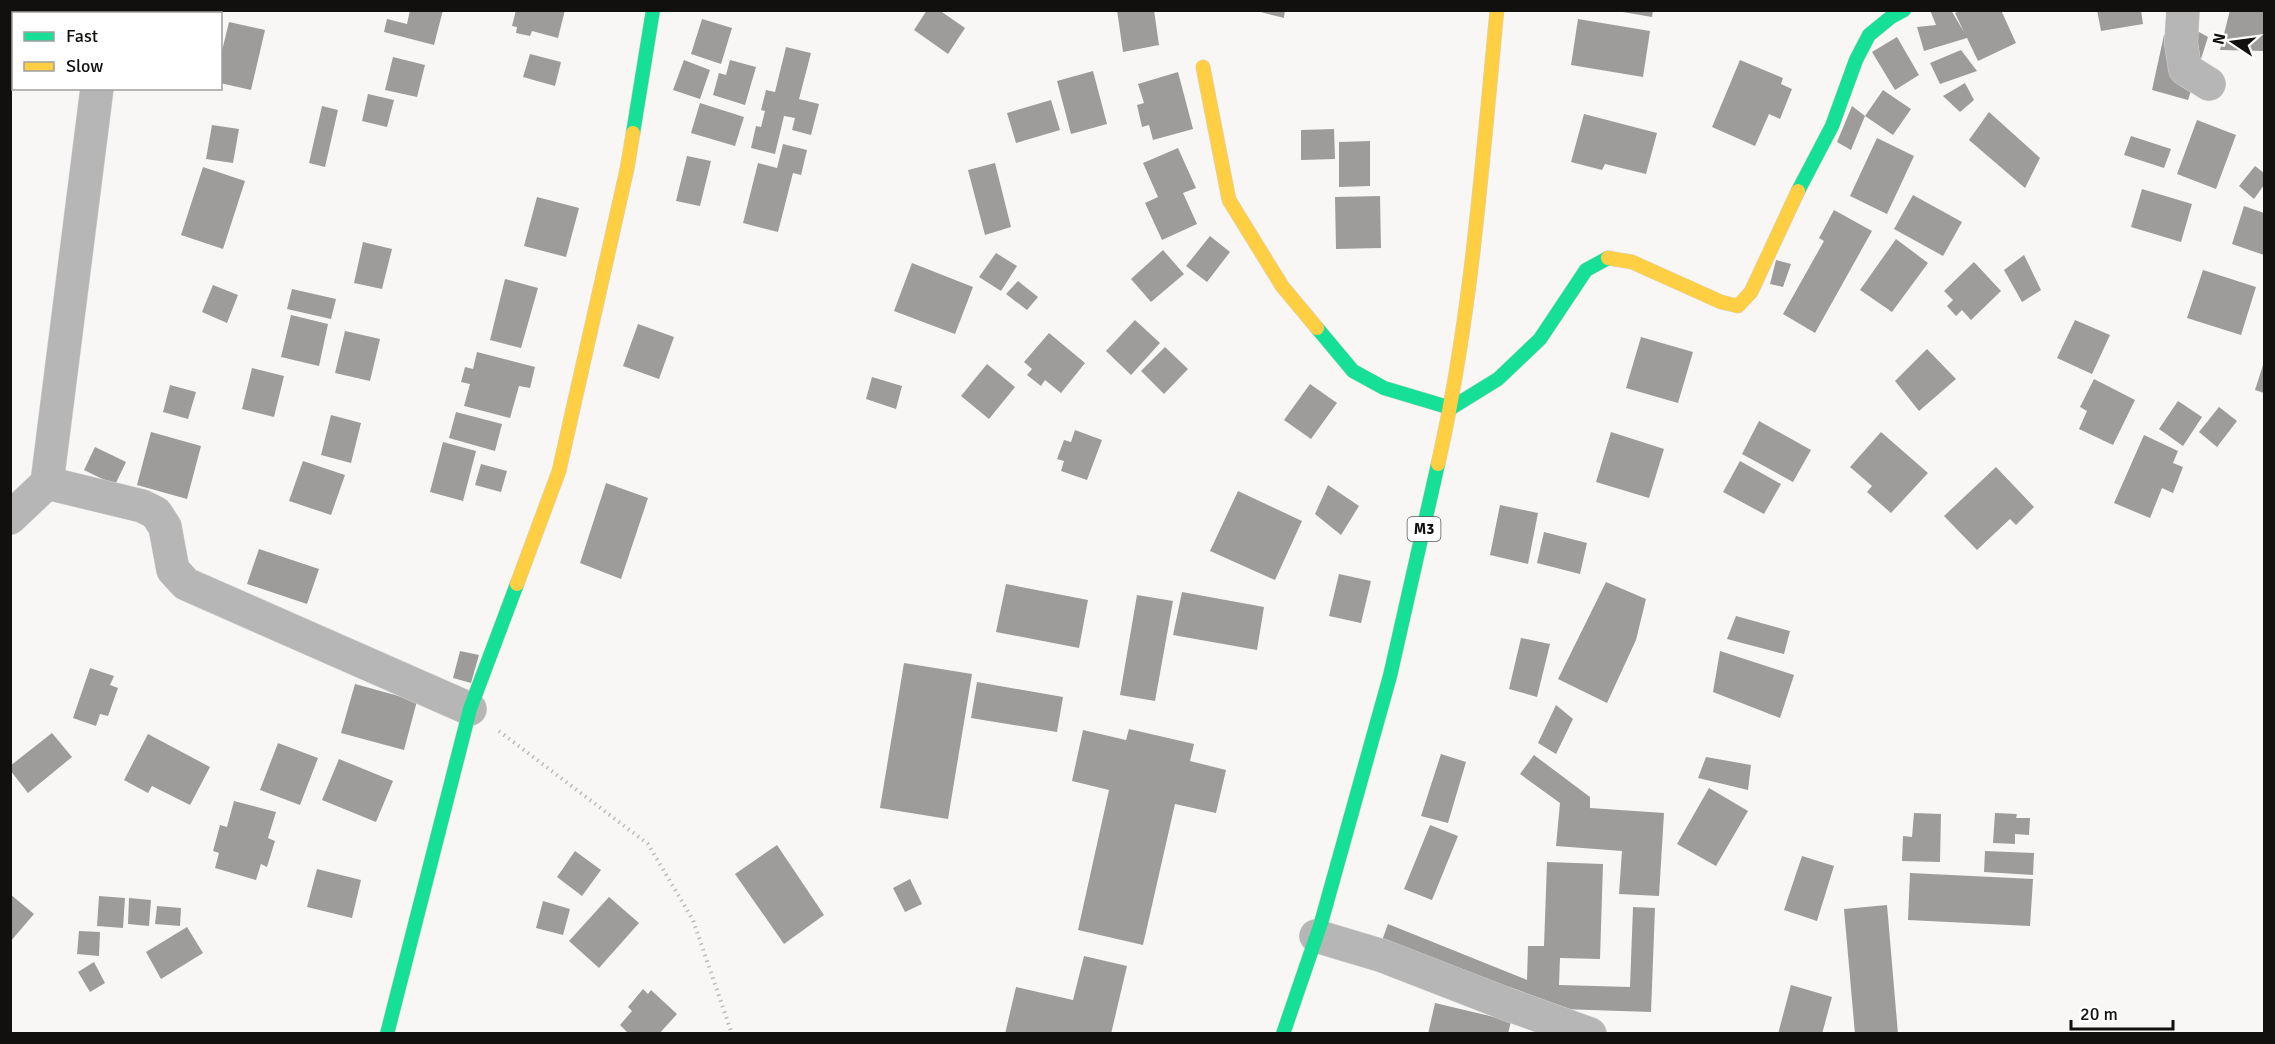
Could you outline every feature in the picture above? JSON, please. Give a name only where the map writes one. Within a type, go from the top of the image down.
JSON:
[{"type":"main road","points":[[387,1034],[470,709],[559,471],[627,169],[653,10]]},
{"type":"main road","name":"M3","points":[[1283,1034],[1316,936],[1390,676],[1451,408],[1469,288],[1497,10]]},
{"type":"main road","points":[[1203,67],[1229,200],[1282,286],[1353,371],[1384,388],[1451,408],[1498,378],[1540,339],[1587,270],[1606,258],[1632,262],[1721,302],[1738,306],[1751,292],[1796,194],[1832,126],[1856,60],[1869,35],[1891,17],[1904,10]]},
{"type":"street","points":[[2183,10],[2181,43],[2185,69],[2209,84]]},
{"type":"street","points":[[10,518],[47,483],[97,90]]},
{"type":"street","points":[[47,483],[142,506],[156,513],[165,527],[173,570],[186,584],[470,709]]},
{"type":"street","points":[[1316,936],[1383,956],[1590,1034]]},
{"type":"path","points":[[470,709],[648,844],[693,920],[732,1034]]},
{"type":"building","points":[[410,10],[443,10],[434,45],[384,32],[387,19],[407,24]]},
{"type":"building","points":[[516,10],[565,10],[558,38],[532,31],[530,36],[516,33],[517,27],[512,26]]},
{"type":"building","points":[[927,10],[939,10],[965,28],[948,54],[914,30]]},
{"type":"building","points":[[1117,10],[1154,10],[1159,45],[1123,52]]},
{"type":"building","points":[[1253,10],[1285,10],[1284,18]]},
{"type":"building","points":[[1611,10],[1653,10],[1652,17]]},
{"type":"building","points":[[1930,10],[1951,10],[1964,32],[1955,13],[1961,10],[2001,10],[2016,43],[1978,61],[1967,38],[1924,51],[1917,27],[1936,25]]},
{"type":"building","points":[[2097,10],[2141,10],[2143,24],[2101,31]]},
{"type":"building","points":[[2230,10],[2264,10],[2264,51],[2220,50]]},
{"type":"building","points":[[702,19],[732,28],[721,64],[691,54]]},
{"type":"building","points":[[1578,19],[1650,31],[1643,77],[1571,65]]},
{"type":"building","points":[[229,22],[265,30],[251,90],[222,83],[222,51]]},
{"type":"building","points":[[2192,28],[2208,37],[2188,100],[2152,90],[2164,35],[2181,43]]},
{"type":"building","points":[[1897,37],[1919,75],[1895,90],[1872,52]]},
{"type":"building","points":[[786,47],[811,53],[799,99],[819,104],[811,135],[792,130],[795,118],[784,116],[775,154],[751,148],[756,126],[761,127],[765,111],[761,110],[766,90],[775,92]]},
{"type":"building","points":[[1961,50],[1977,71],[1940,84],[1930,63]]},
{"type":"building","points":[[530,54],[561,62],[555,86],[523,77]]},
{"type":"building","points":[[393,57],[425,65],[417,97],[385,90]]},
{"type":"building","points":[[684,60],[710,70],[700,99],[673,90]]},
{"type":"building","points":[[730,60],[756,67],[745,105],[713,95],[719,73],[726,75]]},
{"type":"building","points":[[1740,60],[1783,78],[1781,84],[1792,89],[1780,119],[1769,114],[1755,146],[1712,127]]},
{"type":"building","points":[[1093,71],[1107,124],[1071,134],[1057,81]]},
{"type":"building","points":[[1178,72],[1193,129],[1153,140],[1149,125],[1142,127],[1137,105],[1144,103],[1138,84]]},
{"type":"building","points":[[1965,83],[1974,100],[1960,112],[1943,96]]},
{"type":"building","points":[[1883,90],[1911,109],[1893,135],[1865,116]]},
{"type":"building","points":[[368,94],[394,100],[387,127],[362,121]]},
{"type":"building","points":[[1051,100],[1060,130],[1016,143],[1007,113]]},
{"type":"building","points":[[700,103],[744,117],[735,146],[691,133]]},
{"type":"building","points":[[322,106],[338,110],[325,167],[309,163]]},
{"type":"building","points":[[1852,106],[1865,116],[1851,150],[1837,142]]},
{"type":"building","points":[[1989,112],[2040,158],[2025,188],[1969,140]]},
{"type":"building","points":[[1584,114],[1657,133],[1646,174],[1605,164],[1602,170],[1571,162]]},
{"type":"building","points":[[2197,120],[2236,135],[2216,189],[2177,174]]},
{"type":"building","points":[[212,125],[239,129],[233,163],[206,159]]},
{"type":"building","points":[[1334,129],[1335,159],[1301,160],[1301,130]]},
{"type":"building","points":[[2131,136],[2171,149],[2164,168],[2124,155]]},
{"type":"building","points":[[1877,138],[1914,156],[1887,214],[1850,196]]},
{"type":"building","points":[[1370,141],[1370,186],[1339,187],[1339,142]]},
{"type":"building","points":[[783,144],[807,150],[801,175],[793,173],[778,232],[743,223],[758,163],[777,168]]},
{"type":"building","points":[[1178,148],[1196,188],[1183,193],[1197,224],[1162,240],[1145,203],[1158,197],[1143,163]]},
{"type":"building","points":[[687,156],[711,161],[700,206],[676,201]]},
{"type":"building","points":[[995,163],[1011,227],[985,235],[968,170]]},
{"type":"building","points":[[2255,166],[2264,173],[2264,185],[2254,199],[2239,186]]},
{"type":"building","points":[[203,167],[245,181],[223,249],[181,235]]},
{"type":"building","points":[[2142,189],[2192,204],[2181,242],[2131,227]]},
{"type":"building","points":[[1913,195],[1962,222],[1943,256],[1894,229]]},
{"type":"building","points":[[1380,196],[1381,248],[1336,249],[1335,197]]},
{"type":"building","points":[[537,197],[579,208],[566,257],[524,246]]},
{"type":"building","points":[[2244,206],[2264,213],[2264,255],[2232,244]]},
{"type":"building","points":[[1834,210],[1872,231],[1815,333],[1783,314],[1824,241],[1819,238]]},
{"type":"building","points":[[1210,236],[1230,252],[1207,282],[1186,266]]},
{"type":"building","points":[[1896,239],[1928,263],[1892,312],[1860,290]]},
{"type":"building","points":[[363,242],[392,249],[382,289],[354,283]]},
{"type":"building","points":[[1163,250],[1184,274],[1151,302],[1131,279]]},
{"type":"building","points":[[996,253],[1017,266],[1001,291],[979,277]]},
{"type":"building","points":[[2024,255],[2041,290],[2022,302],[2004,270]]},
{"type":"building","points":[[1776,260],[1791,264],[1783,287],[1770,284]]},
{"type":"building","points":[[1974,262],[2001,291],[1971,320],[1962,310],[1956,316],[1947,306],[1953,300],[1944,291]]},
{"type":"building","points":[[912,263],[973,287],[955,334],[894,311]]},
{"type":"building","points":[[2203,270],[2256,287],[2241,335],[2187,318]]},
{"type":"building","points":[[505,279],[538,288],[521,348],[490,340]]},
{"type":"building","points":[[1018,281],[1038,297],[1027,310],[1006,294]]},
{"type":"building","points":[[213,285],[238,295],[227,323],[202,312]]},
{"type":"building","points":[[292,289],[336,299],[331,319],[287,309]]},
{"type":"building","points":[[291,315],[328,324],[319,366],[281,357]]},
{"type":"building","points":[[1135,320],[1160,343],[1131,375],[1106,351]]},
{"type":"building","points":[[2075,320],[2110,335],[2092,374],[2057,358]]},
{"type":"building","points":[[638,324],[674,337],[659,379],[623,366]]},
{"type":"building","points":[[345,331],[380,339],[370,381],[335,373]]},
{"type":"building","points":[[1049,333],[1085,363],[1061,393],[1045,380],[1041,386],[1027,375],[1032,369],[1024,362]]},
{"type":"building","points":[[1641,337],[1693,352],[1678,403],[1626,388]]},
{"type":"building","points":[[1165,347],[1188,369],[1164,394],[1141,371]]},
{"type":"building","points":[[1927,349],[1956,379],[1919,411],[1895,381]]},
{"type":"building","points":[[477,352],[535,367],[530,388],[519,386],[510,418],[464,406],[470,384],[461,382],[465,367],[473,369]]},
{"type":"building","points":[[2264,362],[2264,393],[2255,390]]},
{"type":"building","points":[[987,364],[1015,387],[989,419],[961,396]]},
{"type":"building","points":[[252,368],[284,376],[274,417],[242,409]]},
{"type":"building","points":[[872,377],[902,386],[896,409],[866,399]]},
{"type":"building","points":[[2094,379],[2135,400],[2113,445],[2079,429],[2087,411],[2080,407]]},
{"type":"building","points":[[1310,384],[1337,403],[1311,439],[1284,420]]},
{"type":"building","points":[[170,385],[196,392],[188,419],[163,412]]},
{"type":"building","points":[[2178,401],[2202,417],[2183,446],[2159,429]]},
{"type":"building","points":[[2219,407],[2237,421],[2217,447],[2199,432]]},
{"type":"building","points":[[456,412],[502,424],[495,451],[449,438]]},
{"type":"building","points":[[331,415],[361,423],[351,463],[321,455]]},
{"type":"building","points":[[1759,421],[1811,450],[1793,482],[1742,454]]},
{"type":"building","points":[[1075,430],[1102,440],[1087,480],[1061,471],[1064,461],[1057,459],[1064,440],[1071,442]]},
{"type":"building","points":[[151,432],[201,446],[187,499],[137,485]]},
{"type":"building","points":[[1611,432],[1664,449],[1649,498],[1596,482]]},
{"type":"building","points":[[1881,432],[1928,473],[1891,513],[1867,492],[1872,486],[1850,467]]},
{"type":"building","points":[[2144,435],[2178,451],[2173,463],[2183,467],[2173,493],[2162,488],[2150,518],[2114,503]]},
{"type":"building","points":[[443,442],[476,451],[463,501],[430,492]]},
{"type":"building","points":[[95,447],[126,462],[115,485],[84,470]]},
{"type":"building","points":[[303,461],[345,475],[331,515],[289,501]]},
{"type":"building","points":[[1740,461],[1781,484],[1764,514],[1723,492]]},
{"type":"building","points":[[481,464],[507,471],[501,492],[475,485]]},
{"type":"building","points":[[1996,467],[2034,507],[2016,525],[2010,519],[1977,550],[1944,516]]},
{"type":"building","points":[[606,483],[648,498],[621,579],[580,563]]},
{"type":"building","points":[[1328,485],[1359,506],[1341,535],[1315,514]]},
{"type":"building","points":[[1238,491],[1302,521],[1275,580],[1210,551]]},
{"type":"building","points":[[1500,505],[1538,513],[1528,564],[1490,555]]},
{"type":"building","points":[[1544,532],[1587,543],[1580,574],[1537,563]]},
{"type":"building","points":[[259,549],[319,569],[307,604],[247,584]]},
{"type":"building","points":[[1339,574],[1371,581],[1361,623],[1329,616]]},
{"type":"building","points":[[1606,582],[1646,599],[1636,640],[1607,703],[1558,679]]},
{"type":"building","points":[[1006,584],[1088,600],[1079,648],[996,632]]},
{"type":"building","points":[[1182,592],[1264,607],[1257,650],[1173,635]]},
{"type":"building","points":[[1137,595],[1173,601],[1155,701],[1120,695]]},
{"type":"building","points":[[1736,616],[1790,631],[1784,654],[1727,639]]},
{"type":"building","points":[[1521,638],[1550,644],[1537,697],[1509,689]]},
{"type":"building","points":[[460,651],[479,655],[471,683],[453,678]]},
{"type":"building","points":[[1720,651],[1794,675],[1780,718],[1713,692]]},
{"type":"building","points":[[904,663],[972,674],[948,819],[880,808]]},
{"type":"building","points":[[90,668],[114,676],[110,685],[118,688],[108,716],[100,714],[96,726],[73,718]]},
{"type":"building","points":[[977,682],[1063,697],[1057,732],[971,718]]},
{"type":"building","points":[[355,684],[417,701],[404,750],[341,733]]},
{"type":"building","points":[[1556,705],[1573,719],[1556,754],[1538,743]]},
{"type":"building","points":[[1129,729],[1194,744],[1190,761],[1226,770],[1216,813],[1175,804],[1143,945],[1078,930],[1109,790],[1072,781],[1083,730],[1126,740]]},
{"type":"building","points":[[52,733],[72,757],[28,793],[10,770],[10,766]]},
{"type":"building","points":[[148,734],[210,767],[190,805],[152,786],[148,793],[124,780]]},
{"type":"building","points":[[278,743],[318,758],[300,805],[260,790]]},
{"type":"building","points":[[1441,754],[1466,762],[1448,823],[1421,816]]},
{"type":"building","points":[[1534,755],[1590,797],[1590,808],[1664,813],[1659,896],[1619,894],[1622,851],[1556,846],[1560,803],[1520,774]]},
{"type":"building","points":[[1706,757],[1751,765],[1748,790],[1698,778]]},
{"type":"building","points":[[339,759],[393,781],[376,822],[322,800]]},
{"type":"building","points":[[1709,788],[1748,811],[1716,866],[1677,844]]},
{"type":"building","points":[[234,801],[276,812],[268,838],[275,841],[267,867],[261,864],[256,880],[215,868],[219,853],[213,851],[220,825],[227,827]]},
{"type":"building","points":[[1914,813],[1941,814],[1940,862],[1902,861],[1903,836],[1912,837]]},
{"type":"building","points":[[1995,813],[2017,814],[2016,818],[2030,818],[2029,835],[2015,834],[2015,844],[1993,843]]},
{"type":"building","points":[[1430,825],[1458,836],[1432,900],[1404,889]]},
{"type":"building","points":[[777,845],[824,915],[784,944],[735,874]]},
{"type":"building","points":[[575,851],[601,870],[582,896],[557,877]]},
{"type":"building","points":[[1985,851],[2034,853],[2033,875],[1984,872]]},
{"type":"building","points":[[1802,856],[1834,866],[1817,921],[1784,910]]},
{"type":"building","points":[[1547,862],[1603,864],[1600,959],[1560,958],[1559,985],[1630,987],[1633,907],[1655,908],[1651,1012],[1530,1008],[1380,946],[1388,924],[1527,980],[1528,946],[1544,946]]},
{"type":"building","points":[[317,869],[361,880],[352,918],[307,907]]},
{"type":"building","points":[[1910,873],[2033,879],[2030,926],[1908,920]]},
{"type":"building","points":[[910,879],[922,904],[905,912],[893,888]]},
{"type":"building","points":[[10,894],[34,914],[10,942]]},
{"type":"building","points":[[99,896],[125,898],[123,928],[97,926]]},
{"type":"building","points":[[609,897],[639,923],[599,968],[569,941]]},
{"type":"building","points":[[129,898],[151,900],[149,926],[128,924]]},
{"type":"building","points":[[543,901],[570,909],[563,935],[536,928]]},
{"type":"building","points":[[1887,905],[1898,1034],[1855,1034],[1844,909]]},
{"type":"building","points":[[157,906],[181,908],[180,926],[155,924]]},
{"type":"building","points":[[187,927],[203,953],[161,979],[146,952]]},
{"type":"building","points":[[79,931],[100,932],[99,956],[77,954]]},
{"type":"building","points":[[1084,956],[1127,966],[1111,1034],[1005,1034],[1016,987],[1073,1000]]},
{"type":"building","points":[[94,962],[105,983],[90,992],[78,972]]},
{"type":"building","points":[[1791,985],[1832,997],[1822,1034],[1778,1034]]},
{"type":"building","points":[[643,989],[648,994],[651,990],[677,1014],[659,1034],[629,1034],[620,1025],[632,1011],[628,1007]]},
{"type":"building","points":[[1435,1003],[1511,1021],[1508,1034],[1428,1034]]},
{"type":"traffic: fast","points":[[633,133],[653,10]]},
{"type":"traffic: fast","points":[[1798,191],[1832,126],[1856,60],[1869,35],[1891,17],[1904,10]]},
{"type":"traffic: fast","points":[[1317,328],[1353,371],[1384,388],[1451,408],[1498,379],[1540,339],[1586,270],[1608,258]]},
{"type":"traffic: fast","points":[[1283,1034],[1321,923],[1390,676],[1438,464]]},
{"type":"traffic: fast","points":[[387,1034],[470,709],[517,584]]},
{"type":"traffic: slow","points":[[1438,464],[1450,408],[1468,295],[1497,10]]},
{"type":"traffic: slow","points":[[1203,67],[1229,200],[1282,286],[1317,328]]},
{"type":"traffic: slow","points":[[517,584],[559,471],[627,169],[633,133]]},
{"type":"traffic: slow","points":[[1608,258],[1632,262],[1721,302],[1738,306],[1751,292],[1798,191]]}]
